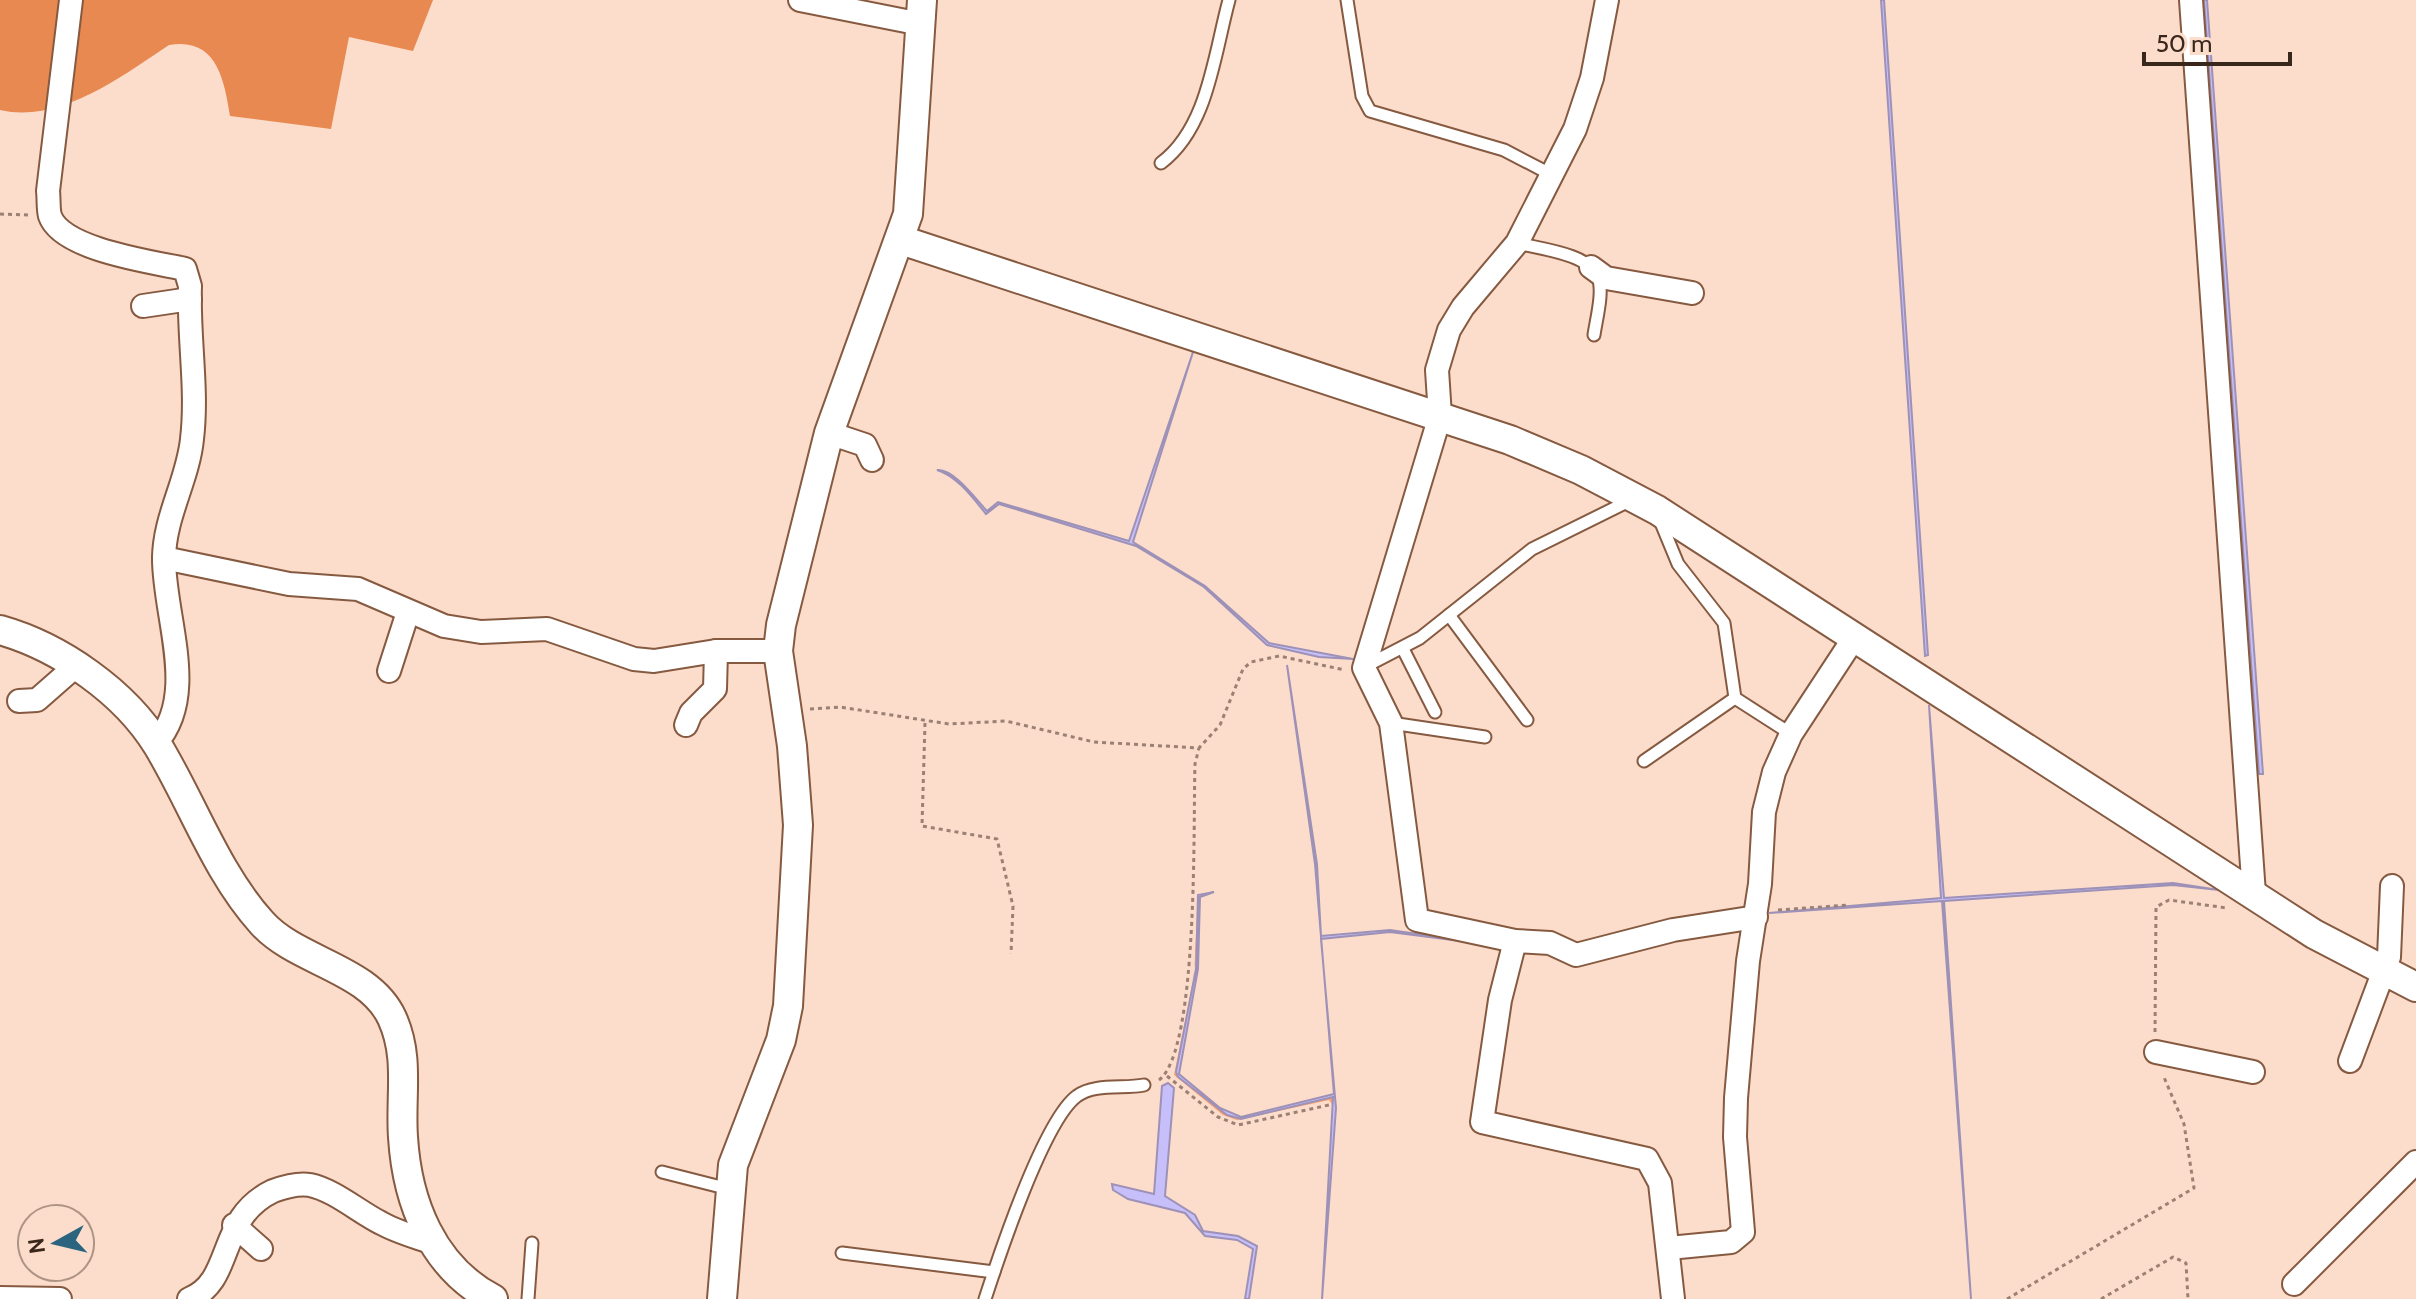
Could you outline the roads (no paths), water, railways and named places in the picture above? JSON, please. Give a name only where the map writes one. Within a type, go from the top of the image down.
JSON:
[{"type":"street","points":[[71,0],[48,191],[50,217],[82,244],[185,269],[190,299],[192,443],[167,532],[164,558],[177,687],[170,728],[156,743]]},
{"type":"street","points":[[722,1299],[733,1165],[781,1040],[788,1006],[798,825],[792,746],[778,651],[786,600],[829,433],[901,240],[911,193],[922,12],[800,0]]},
{"type":"street","points":[[1607,0],[1582,112],[1552,175],[1517,243],[1463,307],[1449,330],[1437,370],[1440,416],[1364,668],[1391,723],[1417,920],[1515,941],[1550,943],[1582,955],[1673,930],[1762,914]]},
{"type":"street","points":[[2191,0],[2242,901]]},
{"type":"street","points":[[901,240],[1440,416],[1581,470],[1646,505],[1854,638],[2242,901],[2416,987]]},
{"type":"street","points":[[1591,267],[1606,278],[1692,293]]},
{"type":"street","points":[[143,306],[190,299]]},
{"type":"street","points":[[829,433],[865,445],[872,460]]},
{"type":"street","points":[[164,558],[289,584],[358,589],[444,626],[481,632],[547,629],[634,659],[654,661],[716,651],[778,651]]},
{"type":"street","points":[[389,671],[408,612]]},
{"type":"street","points":[[0,630],[46,647],[78,664],[156,743],[230,877],[263,925],[286,946],[358,982],[391,1015],[404,1060],[403,1137],[409,1184],[418,1217],[433,1243],[465,1280],[493,1299]]},
{"type":"street","points":[[1669,1248],[1731,1242],[1743,1232],[1736,1111],[1748,961],[1762,914],[1764,812],[1774,772],[1791,734],[1854,638]]},
{"type":"street","points":[[686,725],[691,713],[715,689],[716,651]]},
{"type":"street","points":[[19,701],[37,700],[78,664]]},
{"type":"street","points":[[2350,1061],[2389,957],[2392,886]]},
{"type":"street","points":[[1515,941],[1500,1000],[1482,1122],[1647,1159],[1660,1183],[1673,1299]]},
{"type":"street","points":[[2156,1052],[2253,1072]]},
{"type":"street","points":[[2294,1284],[2416,1162]]},
{"type":"street","points":[[189,1299],[215,1280],[234,1225],[263,1197],[292,1185],[307,1184],[384,1225],[433,1243]]},
{"type":"street","points":[[234,1225],[261,1249]]},
{"type":"street","points":[[0,1298],[60,1299]]},
{"type":"lane","points":[[1161,163],[1178,150],[1194,127],[1229,0]]},
{"type":"lane","points":[[1347,0],[1362,96],[1370,111],[1504,150],[1552,175]]},
{"type":"lane","points":[[1517,243],[1579,260],[1591,267],[1599,285],[1594,335]]},
{"type":"lane","points":[[1364,668],[1377,658],[1403,649],[1532,549],[1646,505],[1678,564],[1724,623],[1731,690],[1735,698],[1791,734]]},
{"type":"lane","points":[[1449,615],[1527,720]]},
{"type":"lane","points":[[1403,649],[1435,712]]},
{"type":"lane","points":[[1644,761],[1735,698]]},
{"type":"lane","points":[[1391,723],[1485,737]]},
{"type":"lane","points":[[985,1299],[1029,1179],[1072,1101],[1088,1091],[1144,1085]]},
{"type":"lane","points":[[662,1172],[729,1189]]},
{"type":"lane","points":[[528,1299],[532,1243]]},
{"type":"lane","points":[[842,1253],[994,1272]]}]
